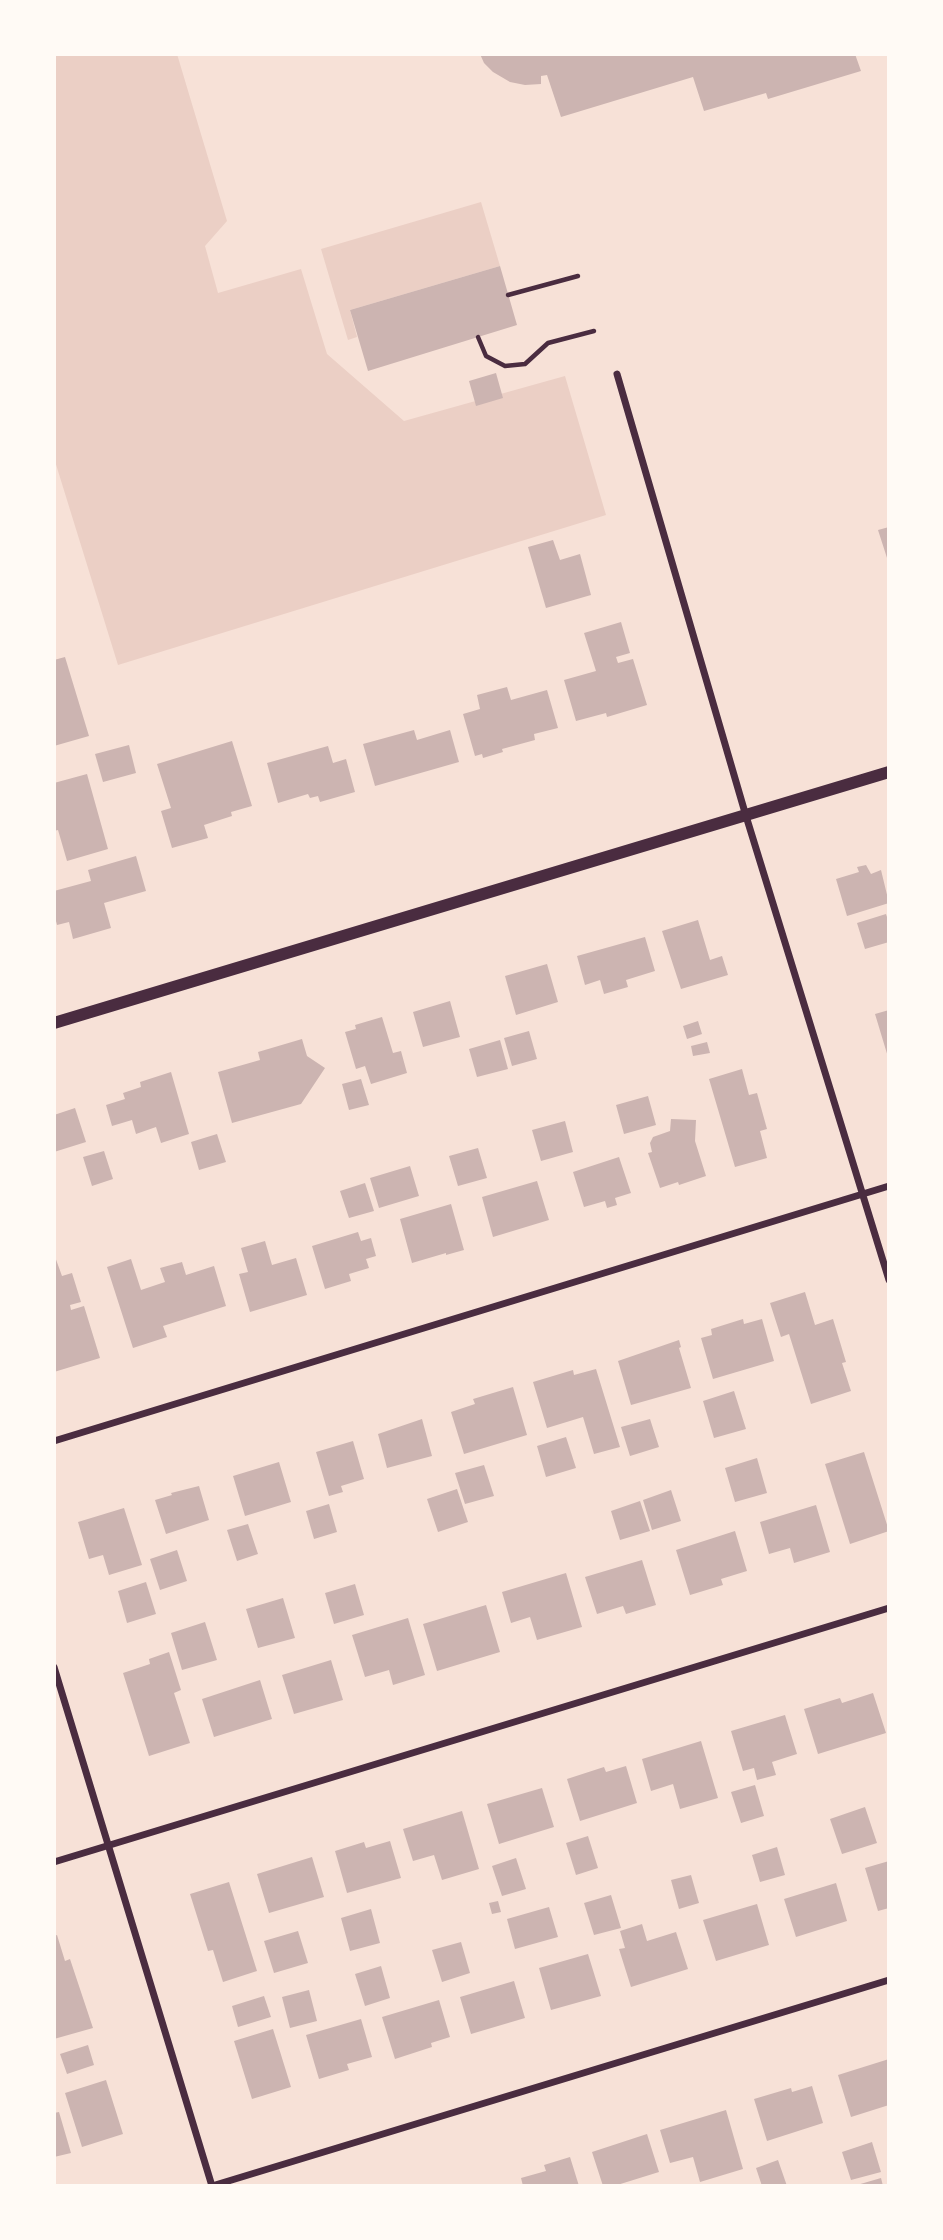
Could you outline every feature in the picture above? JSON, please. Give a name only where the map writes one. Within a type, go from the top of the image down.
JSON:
[{"type":"street","points":[[617,374],[747,816],[889,1280]]},
{"type":"street","points":[[54,1023],[889,772]]},
{"type":"street","points":[[54,1441],[889,1186]]},
{"type":"street","points":[[54,1862],[889,1608]]},
{"type":"street","points":[[54,1667],[212,2186],[889,1980]]},
{"type":"path","points":[[508,295],[578,276]]},
{"type":"path","points":[[478,337],[486,356],[505,366],[524,364],[548,343],[594,331]]},
{"type":"shaded area","points":[[54,54],[177,54],[227,221],[205,246],[218,293],[301,269],[327,354],[404,421],[565,376],[606,515],[118,665],[54,458]]},
{"type":"shaded area","points":[[481,202],[500,266],[350,310],[357,337],[348,340],[321,249]]},
{"type":"building","points":[[480,54],[855,54],[861,71],[768,99],[766,93],[704,111],[693,77],[561,117],[547,75],[541,76],[541,84],[510,82],[493,72]]},
{"type":"building","points":[[500,266],[517,325],[368,371],[350,310]]},
{"type":"building","points":[[496,373],[503,398],[476,406],[469,381]]},
{"type":"building","points":[[889,527],[889,561],[888,561],[878,530]]},
{"type":"building","points":[[553,540],[560,560],[580,554],[591,595],[546,608],[528,547]]},
{"type":"building","points":[[621,622],[630,653],[616,657],[618,663],[633,659],[647,705],[607,717],[606,713],[576,721],[564,680],[596,671],[584,633]]},
{"type":"building","points":[[65,657],[89,736],[54,746],[54,660]]},
{"type":"building","points":[[507,687],[511,700],[547,690],[558,728],[534,734],[535,740],[502,749],[503,752],[483,758],[482,754],[475,756],[463,714],[480,709],[477,695]]},
{"type":"building","points":[[414,730],[417,740],[450,730],[459,762],[375,786],[363,744]]},
{"type":"building","points":[[232,741],[252,806],[231,812],[232,816],[204,825],[208,838],[172,848],[161,811],[171,808],[157,764]]},
{"type":"building","points":[[129,745],[136,773],[103,782],[95,754]]},
{"type":"building","points":[[328,746],[333,763],[346,759],[355,792],[320,802],[318,796],[310,798],[308,794],[278,803],[267,763]]},
{"type":"building","points":[[87,774],[108,849],[67,861],[58,830],[54,831],[54,783]]},
{"type":"building","points":[[136,856],[146,891],[104,903],[111,928],[73,939],[69,922],[57,925],[54,891],[91,881],[88,870]]},
{"type":"building","points":[[866,865],[871,874],[881,870],[889,903],[847,916],[836,879],[859,872],[857,867]]},
{"type":"building","points":[[886,914],[889,942],[865,949],[857,923]]},
{"type":"building","points":[[698,920],[710,960],[722,956],[728,975],[681,989],[662,931]]},
{"type":"building","points":[[645,937],[655,971],[626,980],[628,987],[604,994],[600,980],[585,985],[577,956]]},
{"type":"building","points":[[547,964],[558,1002],[516,1015],[505,976]]},
{"type":"building","points":[[450,1001],[460,1037],[423,1047],[413,1012]]},
{"type":"building","points":[[889,1010],[889,1057],[888,1057],[875,1014]]},
{"type":"building","points":[[382,1017],[393,1053],[401,1051],[407,1073],[371,1084],[365,1066],[356,1069],[345,1032],[356,1029],[355,1025]]},
{"type":"building","points":[[698,1021],[702,1034],[687,1039],[683,1026]]},
{"type":"building","points":[[529,1031],[537,1059],[512,1066],[504,1038]]},
{"type":"building","points":[[302,1039],[307,1056],[325,1068],[301,1104],[232,1123],[218,1072],[260,1060],[258,1052]]},
{"type":"building","points":[[500,1040],[508,1069],[477,1077],[469,1049]]},
{"type":"building","points":[[707,1042],[710,1053],[693,1056],[691,1046]]},
{"type":"building","points":[[742,1069],[749,1095],[757,1093],[767,1129],[760,1131],[767,1158],[735,1167],[709,1079]]},
{"type":"building","points":[[171,1072],[189,1134],[161,1143],[156,1127],[136,1134],[132,1120],[112,1126],[106,1105],[125,1099],[123,1093],[141,1087],[140,1082]]},
{"type":"building","points":[[361,1079],[369,1105],[349,1110],[342,1084]]},
{"type":"building","points":[[648,1096],[656,1125],[624,1134],[616,1105]]},
{"type":"building","points":[[75,1108],[86,1142],[54,1152],[54,1115]]},
{"type":"building","points":[[671,1119],[696,1120],[695,1141],[706,1176],[660,1188],[648,1153],[652,1152],[650,1143],[653,1137],[670,1131]]},
{"type":"building","points":[[565,1121],[573,1152],[541,1161],[532,1130]]},
{"type":"building","points":[[217,1134],[226,1162],[199,1170],[191,1142]]},
{"type":"building","points":[[478,1148],[487,1178],[458,1186],[449,1156]]},
{"type":"building","points":[[104,1151],[113,1179],[92,1186],[83,1157]]},
{"type":"building","points":[[619,1157],[631,1193],[615,1198],[617,1205],[607,1208],[605,1201],[584,1207],[573,1172]]},
{"type":"building","points":[[410,1166],[419,1196],[379,1208],[370,1178]]},
{"type":"building","points":[[537,1181],[549,1220],[493,1237],[482,1197]]},
{"type":"building","points":[[365,1183],[374,1211],[349,1218],[340,1191]]},
{"type":"building","points":[[451,1204],[464,1250],[412,1263],[400,1219]]},
{"type":"building","points":[[358,1232],[361,1241],[371,1238],[376,1256],[366,1259],[369,1268],[349,1274],[351,1281],[325,1289],[312,1246]]},
{"type":"building","points":[[265,1241],[272,1265],[296,1258],[307,1295],[250,1312],[239,1274],[248,1272],[241,1248]]},
{"type":"building","points":[[54,1254],[62,1276],[72,1273],[81,1302],[70,1305],[71,1310],[84,1306],[100,1358],[54,1372]]},
{"type":"building","points":[[131,1259],[141,1290],[165,1282],[160,1268],[182,1262],[186,1275],[214,1266],[226,1306],[163,1326],[167,1337],[133,1348],[107,1267]]},
{"type":"building","points":[[805,1292],[815,1325],[833,1319],[846,1362],[842,1363],[851,1391],[811,1404],[789,1334],[781,1337],[770,1303]]},
{"type":"building","points":[[743,1319],[744,1324],[762,1319],[774,1361],[713,1379],[701,1338],[712,1335],[711,1329]]},
{"type":"building","points":[[679,1340],[691,1388],[631,1405],[618,1361]]},
{"type":"building","points":[[596,1369],[620,1447],[594,1454],[583,1417],[547,1428],[533,1382],[573,1370],[574,1375]]},
{"type":"building","points":[[513,1387],[527,1435],[464,1454],[451,1412],[475,1404],[473,1399]]},
{"type":"building","points":[[734,1391],[746,1429],[714,1438],[703,1401]]},
{"type":"building","points":[[422,1419],[432,1456],[387,1468],[378,1434]]},
{"type":"building","points":[[650,1419],[659,1447],[630,1456],[621,1427]]},
{"type":"building","points":[[566,1437],[576,1468],[546,1477],[537,1446]]},
{"type":"building","points":[[353,1441],[364,1479],[341,1486],[343,1492],[329,1496],[316,1452]]},
{"type":"building","points":[[864,1452],[889,1531],[850,1544],[825,1464]]},
{"type":"building","points":[[757,1458],[767,1493],[735,1502],[725,1468]]},
{"type":"building","points":[[279,1462],[291,1502],[245,1516],[233,1476]]},
{"type":"building","points":[[484,1465],[494,1496],[465,1504],[455,1473]]},
{"type":"building","points":[[199,1486],[209,1520],[166,1534],[155,1500]]},
{"type":"building","points":[[457,1489],[468,1522],[438,1532],[427,1499]]},
{"type":"building","points":[[671,1490],[681,1521],[652,1530],[643,1500]]},
{"type":"building","points":[[640,1501],[650,1531],[620,1540],[611,1511]]},
{"type":"building","points":[[329,1504],[337,1532],[314,1539],[306,1511]]},
{"type":"building","points":[[816,1505],[830,1552],[794,1563],[790,1548],[769,1554],[760,1522]]},
{"type":"building","points":[[124,1508],[142,1565],[109,1575],[103,1555],[89,1559],[78,1522]]},
{"type":"building","points":[[248,1524],[258,1554],[237,1561],[227,1530]]},
{"type":"building","points":[[735,1531],[747,1571],[721,1579],[723,1585],[690,1595],[676,1550]]},
{"type":"building","points":[[177,1550],[187,1581],[160,1590],[150,1559]]},
{"type":"building","points":[[642,1560],[656,1605],[626,1614],[623,1606],[597,1614],[585,1577]]},
{"type":"building","points":[[566,1573],[582,1627],[537,1640],[530,1617],[511,1623],[502,1592]]},
{"type":"building","points":[[146,1582],[156,1614],[127,1623],[118,1591]]},
{"type":"building","points":[[355,1584],[364,1615],[334,1624],[325,1593]]},
{"type":"building","points":[[283,1598],[295,1638],[258,1648],[246,1609]]},
{"type":"building","points":[[486,1605],[500,1652],[437,1671],[423,1624]]},
{"type":"building","points":[[408,1618],[425,1675],[393,1685],[389,1670],[365,1677],[352,1635]]},
{"type":"building","points":[[205,1622],[217,1660],[182,1670],[171,1633]]},
{"type":"building","points":[[169,1652],[181,1690],[174,1693],[190,1743],[149,1756],[123,1673],[150,1664],[149,1659]]},
{"type":"building","points":[[331,1660],[343,1700],[294,1714],[282,1675]]},
{"type":"building","points":[[260,1680],[272,1719],[214,1737],[202,1699]]},
{"type":"building","points":[[873,1693],[886,1733],[818,1754],[804,1709],[840,1698],[842,1703]]},
{"type":"building","points":[[785,1715],[797,1754],[772,1762],[776,1775],[757,1780],[754,1768],[743,1771],[731,1731]]},
{"type":"building","points":[[701,1741],[718,1798],[680,1809],[673,1784],[651,1791],[642,1759]]},
{"type":"building","points":[[626,1766],[637,1803],[580,1821],[567,1779],[604,1767],[606,1772]]},
{"type":"building","points":[[755,1785],[764,1816],[741,1823],[731,1792]]},
{"type":"building","points":[[542,1788],[554,1827],[499,1844],[487,1804]]},
{"type":"building","points":[[865,1807],[877,1843],[842,1854],[830,1819]]},
{"type":"building","points":[[462,1811],[479,1869],[442,1880],[434,1855],[413,1861],[403,1829]]},
{"type":"building","points":[[588,1836],[598,1868],[576,1875],[566,1843]]},
{"type":"building","points":[[390,1841],[401,1878],[347,1893],[335,1851],[364,1842],[366,1848]]},
{"type":"building","points":[[777,1847],[785,1875],[760,1882],[752,1855]]},
{"type":"building","points":[[312,1857],[324,1897],[269,1913],[257,1874]]},
{"type":"building","points":[[516,1858],[526,1889],[502,1896],[492,1866]]},
{"type":"building","points":[[889,1861],[889,1908],[878,1911],[865,1868]]},
{"type":"building","points":[[691,1875],[699,1903],[679,1909],[671,1880]]},
{"type":"building","points":[[229,1882],[257,1971],[223,1982],[213,1950],[208,1951],[190,1894]]},
{"type":"building","points":[[836,1883],[847,1921],[796,1937],[784,1899]]},
{"type":"building","points":[[611,1895],[621,1928],[594,1935],[584,1903]]},
{"type":"building","points":[[498,1901],[501,1912],[492,1914],[489,1903]]},
{"type":"building","points":[[757,1904],[769,1945],[716,1961],[703,1920]]},
{"type":"building","points":[[549,1907],[558,1937],[515,1949],[507,1919]]},
{"type":"building","points":[[371,1909],[380,1943],[350,1951],[341,1918]]},
{"type":"building","points":[[642,1924],[647,1941],[676,1932],[688,1969],[631,1987],[619,1949],[625,1948],[620,1931]]},
{"type":"building","points":[[298,1931],[308,1963],[274,1973],[264,1941]]},
{"type":"building","points":[[57,1935],[65,1961],[70,1959],[93,2028],[54,2039],[54,1936]]},
{"type":"building","points":[[461,1942],[470,1973],[442,1982],[432,1950]]},
{"type":"building","points":[[588,1954],[601,1996],[551,2010],[539,1968]]},
{"type":"building","points":[[381,1966],[390,1998],[365,2006],[355,1974]]},
{"type":"building","points":[[514,1981],[525,2018],[471,2034],[460,1997]]},
{"type":"building","points":[[309,1990],[317,2021],[290,2028],[282,1997]]},
{"type":"building","points":[[264,1996],[271,2017],[238,2027],[232,2006]]},
{"type":"building","points":[[439,2000],[450,2037],[431,2043],[432,2047],[395,2059],[382,2017]]},
{"type":"building","points":[[361,2019],[372,2057],[347,2064],[349,2070],[319,2079],[306,2035]]},
{"type":"building","points":[[273,2029],[291,2087],[252,2099],[234,2041]]},
{"type":"building","points":[[88,2045],[94,2065],[67,2074],[60,2054]]},
{"type":"building","points":[[889,2059],[889,2105],[851,2117],[838,2075]]},
{"type":"building","points":[[106,2080],[123,2134],[82,2147],[65,2093]]},
{"type":"building","points":[[812,2086],[823,2123],[767,2141],[754,2099],[791,2088],[792,2092]]},
{"type":"building","points":[[726,2110],[743,2169],[700,2182],[693,2157],[670,2163],[660,2130]]},
{"type":"building","points":[[59,2112],[71,2153],[54,2157],[54,2113]]},
{"type":"building","points":[[647,2134],[659,2172],[614,2186],[603,2186],[592,2152]]},
{"type":"building","points":[[872,2142],[881,2172],[851,2180],[842,2152]]},
{"type":"building","points":[[570,2157],[579,2186],[523,2186],[521,2178],[546,2171],[544,2165]]},
{"type":"building","points":[[778,2160],[787,2186],[762,2186],[756,2168]]},
{"type":"building","points":[[881,2178],[883,2186],[857,2186],[857,2185]]}]
